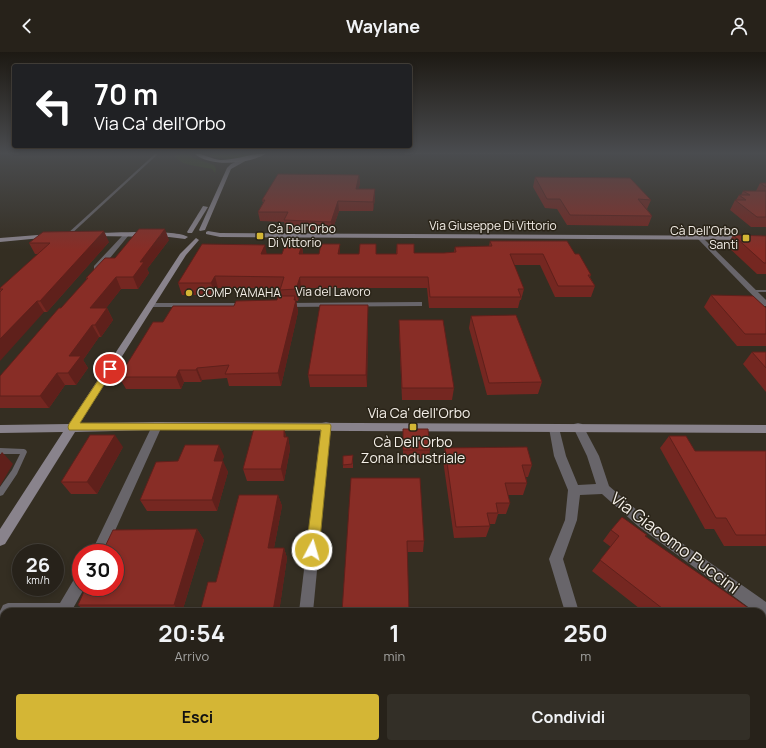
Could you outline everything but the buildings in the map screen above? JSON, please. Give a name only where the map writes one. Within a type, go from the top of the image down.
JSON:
[{"type":"street","points":[[183,254],[187,235],[201,216],[216,185]]},
{"type":"street","points":[[0,540],[152,305],[183,254],[196,240],[205,234],[223,185]]},
{"type":"street","points":[[90,235],[205,234]]},
{"type":"street","name":"Via Giuseppe Di Vittorio","points":[[205,234],[766,238]]},
{"type":"street","points":[[0,240],[82,235]]},
{"type":"street","points":[[89,277],[126,235]]},
{"type":"street","points":[[187,235],[196,240]]},
{"type":"street","points":[[699,237],[766,304]]},
{"type":"street","name":"Via del Lavoro","points":[[278,305],[419,304]]},
{"type":"street","points":[[152,305],[255,305]]},
{"type":"street","points":[[102,544],[157,426]]},
{"type":"street","name":"Via Ca' dell'Orbo","points":[[0,429],[157,426],[766,429]]},
{"type":"street","points":[[306,608],[326,426]]},
{"type":"street","name":"Via Giacomo Puccini","points":[[578,427],[593,456],[604,489],[642,522],[762,608]]},
{"type":"street","points":[[554,428],[560,456],[574,490],[571,520],[556,559],[571,608]]},
{"type":"street","name":"Via Giacomo Puccini","points":[[574,490],[604,489]]},
{"type":"street","points":[[65,608],[72,596]]},
{"type":"lane","points":[[68,235],[122,185]]},
{"type":"lane","points":[[752,291],[766,291]]},
{"type":"lane","points":[[0,451],[24,452],[15,472],[0,494]]},
{"type":"place","name":"Cà Dell'Orbo Di Vittorio","points":[[260,236]]},
{"type":"place","name":"Cà Dell'Orbo Santi","points":[[746,238]]},
{"type":"place","name":"COMP YAMAHA","points":[[189,293]]},
{"type":"place","name":"Cà Dell'Orbo Zona Industriale","points":[[413,427]]},
{"type":"route","points":[[110,369],[72,427],[326,426],[312,550]]}]
